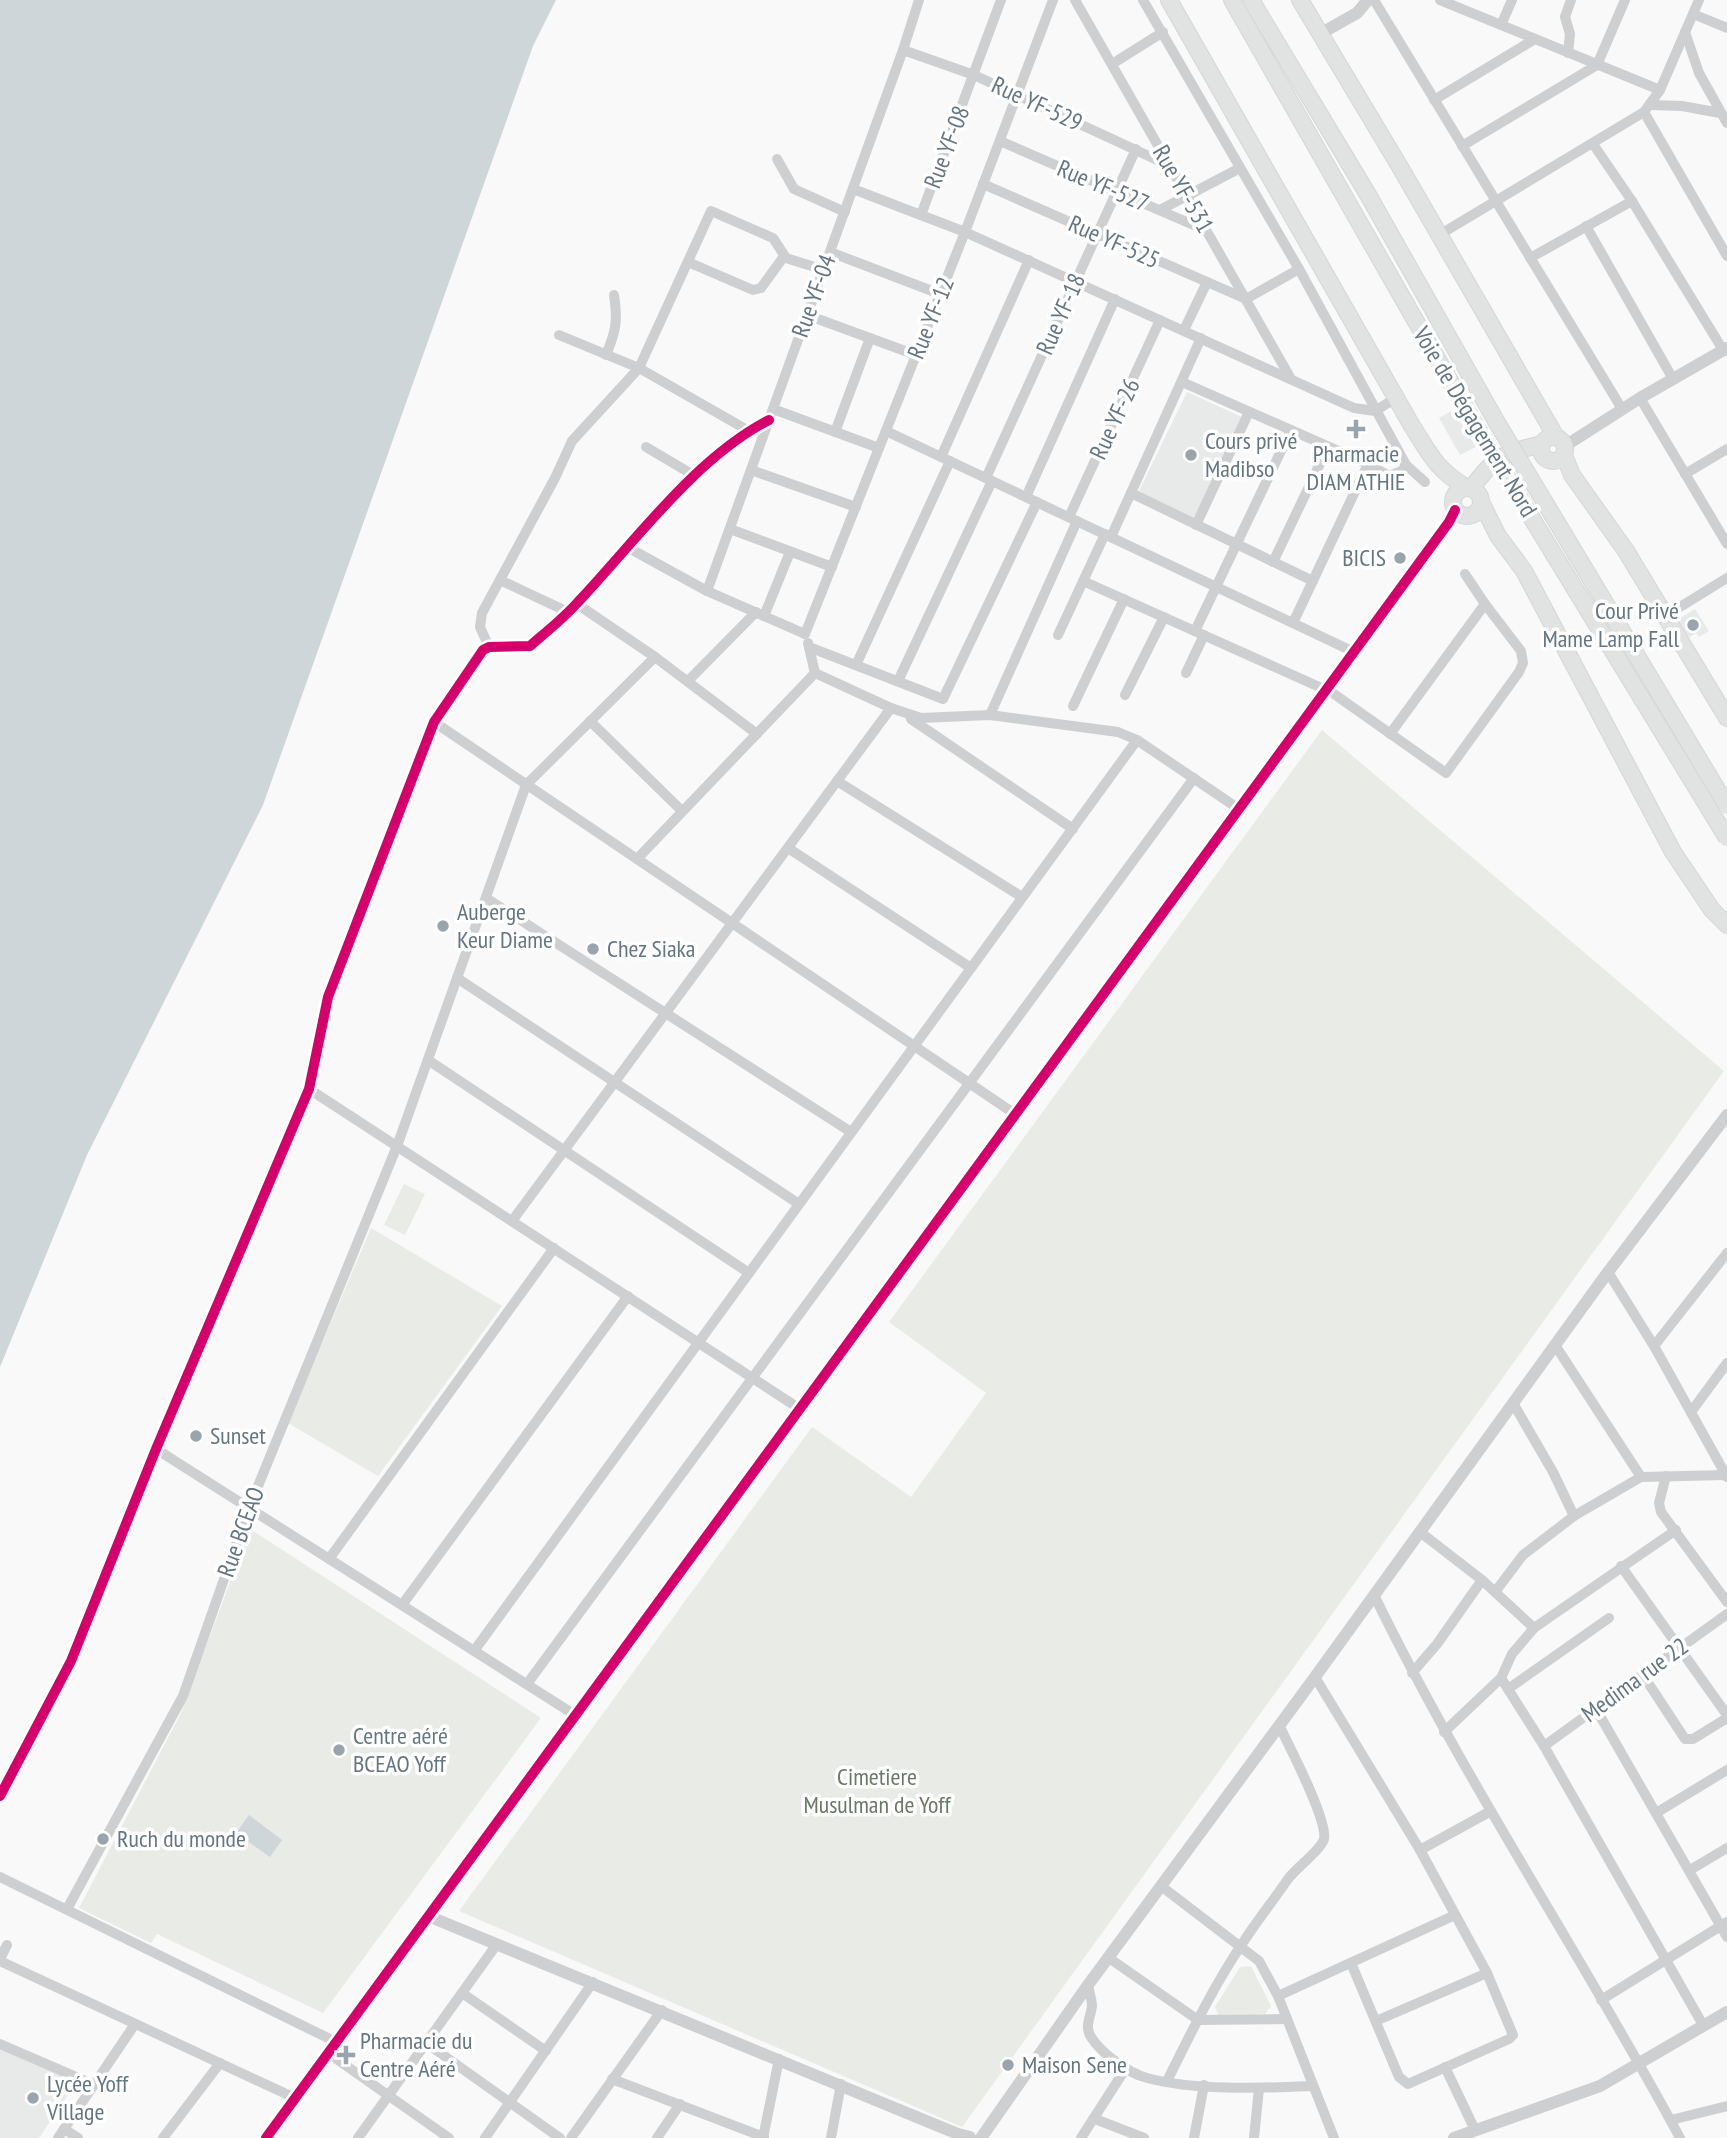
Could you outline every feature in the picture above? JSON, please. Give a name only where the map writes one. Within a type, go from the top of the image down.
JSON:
[{"type":"main road","points":[[1169,0],[1396,398],[1438,467],[1466,504],[1498,536],[1524,571],[1673,852],[1712,910],[1727,925]]},
{"type":"main road","name":"Voie de Dégagement Nord","points":[[1231,0],[1478,430],[1727,838]]},
{"type":"main road","name":"Voie de Dégagement Nord","points":[[1251,0],[1367,193],[1496,421],[1727,806]]},
{"type":"main road","points":[[1300,0],[1544,414],[1552,448],[1626,551],[1727,718]]},
{"type":"main road","points":[[1466,504],[1503,463],[1552,448]]},
{"type":"street","name":"Rue YF-04","points":[[707,592],[919,0]]},
{"type":"street","name":"Rue YF-08","points":[[921,215],[1001,0]]},
{"type":"street","name":"Rue YF-12","points":[[806,634],[984,184],[1053,0]]},
{"type":"street","name":"Rue YF-531","points":[[1075,0],[1291,379]]},
{"type":"street","points":[[1143,0],[1299,269],[1406,464],[1425,482]]},
{"type":"street","points":[[1320,34],[1357,13],[1368,0]]},
{"type":"street","points":[[1374,0],[1622,410]]},
{"type":"street","points":[[1501,25],[1512,0]]},
{"type":"street","points":[[1568,53],[1570,34],[1565,17],[1571,0]]},
{"type":"street","points":[[1462,146],[1598,65],[1625,0]]},
{"type":"street","points":[[1439,234],[1593,144],[1647,108],[1660,90],[1699,0]]},
{"type":"street","points":[[1445,1],[1660,90]]},
{"type":"street","points":[[1693,14],[1727,29]]},
{"type":"street","points":[[1112,64],[1163,32]]},
{"type":"street","points":[[1685,32],[1699,73],[1727,123]]},
{"type":"street","points":[[1434,100],[1535,39]]},
{"type":"street","name":"Rue YF-529","points":[[903,50],[974,75],[1169,165]]},
{"type":"street","points":[[1647,108],[1682,106],[1720,113]]},
{"type":"street","points":[[1647,108],[1727,256]]},
{"type":"street","name":"Rue YF-527","points":[[1000,142],[1206,230]]},
{"type":"street","points":[[1552,448],[1725,349],[1593,144]]},
{"type":"street","name":"Rue YF-18","points":[[898,681],[1136,149]]},
{"type":"street","points":[[777,159],[794,189],[845,212]]},
{"type":"street","points":[[1160,210],[1240,168]]},
{"type":"street","name":"Rue YF-525","points":[[984,184],[1246,299]]},
{"type":"street","points":[[853,189],[965,232],[1354,408],[1375,411],[1396,398]]},
{"type":"street","points":[[1530,258],[1632,201]]},
{"type":"street","points":[[489,647],[480,621],[500,580],[572,441],[639,368],[711,211],[773,238],[786,258],[824,270]]},
{"type":"street","points":[[1586,226],[1672,379]]},
{"type":"street","points":[[830,252],[940,294]]},
{"type":"street","points":[[688,262],[756,290],[761,288],[782,259],[786,258]]},
{"type":"street","points":[[856,665],[1029,260]]},
{"type":"street","points":[[1246,299],[1299,269]]},
{"type":"street","points":[[1184,330],[1207,282]]},
{"type":"street","points":[[606,355],[618,319],[614,295]]},
{"type":"street","points":[[1026,497],[1115,299]]},
{"type":"street","points":[[807,315],[916,355]]},
{"type":"street","name":"Rue YF-26","points":[[990,715],[1160,320]]},
{"type":"street","points":[[559,335],[639,368],[749,431]]},
{"type":"street","points":[[835,432],[870,338]]},
{"type":"street","points":[[1058,635],[1083,581],[1131,494],[1201,338]]},
{"type":"street","points":[[1182,382],[1368,464],[1389,476],[1402,471],[1406,464]]},
{"type":"street","points":[[1640,398],[1727,544]]},
{"type":"street","points":[[773,409],[879,448]]},
{"type":"street","points":[[1196,524],[1249,412]]},
{"type":"street","points":[[0,1796],[71,1661],[156,1449],[309,1089],[328,997],[434,722],[483,650],[489,647],[530,646],[577,604],[695,476],[749,431],[769,420]]},
{"type":"street","points":[[1186,673],[1216,586],[1290,430]]},
{"type":"street","points":[[886,431],[1354,652]]},
{"type":"street","points":[[646,447],[695,476]]},
{"type":"street","points":[[1273,562],[1328,447]]},
{"type":"street","points":[[1685,474],[1727,449]]},
{"type":"street","points":[[1293,623],[1368,464]]},
{"type":"street","points":[[751,470],[856,508]]},
{"type":"street","points":[[1131,494],[1313,581]]},
{"type":"street","points":[[809,647],[943,699],[1037,502]]},
{"type":"street","points":[[266,2138],[1326,689],[1466,504]]},
{"type":"street","points":[[730,529],[832,567]]},
{"type":"street","points":[[627,547],[707,592],[806,634],[815,673]]},
{"type":"street","points":[[688,681],[760,614],[790,552]]},
{"type":"street","points":[[1083,581],[1326,689],[1446,773],[1523,663],[1521,651],[1465,573]]},
{"type":"street","points":[[1667,615],[1727,578]]},
{"type":"street","points":[[500,580],[568,612]]},
{"type":"street","points":[[1073,706],[1124,599]]},
{"type":"street","points":[[577,604],[655,657],[757,734]]},
{"type":"street","points":[[1390,734],[1485,604]]},
{"type":"street","points":[[1125,695],[1164,617]]},
{"type":"street","points":[[526,785],[655,657]]},
{"type":"street","points":[[815,673],[921,718],[990,715],[1118,732],[1137,740],[1239,809]]},
{"type":"street","points":[[637,859],[815,673]]},
{"type":"street","points":[[512,1221],[837,781],[895,709]]},
{"type":"street","points":[[895,709],[1073,829]]},
{"type":"street","points":[[434,722],[1015,1114]]},
{"type":"street","points":[[590,722],[682,811]]},
{"type":"street","points":[[474,1651],[1137,740]]},
{"type":"street","points":[[527,1685],[1194,778]]},
{"type":"street","points":[[837,781],[1022,897]]},
{"type":"street","name":"Rue BCEAO","points":[[67,1909],[183,1696],[249,1508],[397,1146],[526,785]]},
{"type":"street","points":[[788,848],[971,968]]},
{"type":"street","points":[[486,898],[851,1132]]},
{"type":"street","points":[[457,978],[799,1204]]},
{"type":"street","points":[[428,1060],[749,1273]]},
{"type":"street","points":[[309,1089],[800,1409]]},
{"type":"street","points":[[428,1916],[971,2137],[990,2121],[1608,1272],[1727,1115]]},
{"type":"street","points":[[329,1559],[554,1248]]},
{"type":"street","points":[[1654,1346],[1727,1254]]},
{"type":"street","points":[[1495,1592],[1523,1555],[1574,1516],[1641,1477],[1727,1476],[1654,1346],[1608,1272]]},
{"type":"street","points":[[402,1605],[628,1296]]},
{"type":"street","points":[[1555,1345],[1641,1477]]},
{"type":"street","points":[[1691,1412],[1727,1363]]},
{"type":"street","points":[[1513,1403],[1553,1472],[1574,1516]]},
{"type":"street","points":[[156,1449],[575,1715]]},
{"type":"street","points":[[1666,1476],[1660,1503],[1661,1511],[1727,1602]]},
{"type":"street","points":[[1444,1732],[1501,1678],[1512,1654],[1534,1628],[1676,1530]]},
{"type":"street","points":[[1420,1532],[1482,1580],[1534,1628]]},
{"type":"street","points":[[1621,1566],[1727,1716],[1693,1739],[1685,1738],[1643,1675]]},
{"type":"street","points":[[1412,1673],[1437,1644],[1482,1580]]},
{"type":"street","points":[[1374,1595],[1444,1732],[1641,2064],[1680,2138]]},
{"type":"street","name":"Medima rue 22","points":[[1544,1746],[1727,1614]]},
{"type":"street","points":[[1508,1689],[1609,1618]]},
{"type":"street","points":[[1315,1676],[1420,1850],[1487,1973],[1513,2035],[1408,2084],[1403,2083],[1351,1963]]},
{"type":"street","points":[[1501,1678],[1544,1746],[1664,1961],[1703,2025]]},
{"type":"street","points":[[1596,1709],[1724,1924],[1727,1937]]},
{"type":"street","points":[[1167,2081],[1240,1946],[1296,1868],[1321,1847],[1324,1838],[1323,1828],[1304,1776],[1279,1725]]},
{"type":"street","points":[[1656,1813],[1727,1770]]},
{"type":"street","points":[[1420,1850],[1491,1811]]},
{"type":"street","points":[[1690,1870],[1727,1848]]},
{"type":"street","points":[[0,1877],[336,2042]]},
{"type":"street","points":[[1161,1886],[1259,1961],[1278,1996],[1334,2138]]},
{"type":"street","points":[[1278,1996],[1455,1915]]},
{"type":"street","points":[[1601,2000],[1724,1924]]},
{"type":"street","points":[[358,2138],[498,1944]]},
{"type":"street","points":[[7,1945],[0,1960],[295,2098]]},
{"type":"street","points":[[1109,1958],[1198,2020],[1287,2019]]},
{"type":"street","points":[[1376,2021],[1487,1973]]},
{"type":"street","points":[[485,2138],[593,1982]]},
{"type":"street","points":[[1087,1985],[1092,2004],[1087,2022],[1090,2035],[1103,2050],[1126,2068],[1144,2077],[1204,2085],[1259,2088],[1312,2086]]},
{"type":"street","points":[[462,1993],[546,2051]]},
{"type":"street","points":[[571,2138],[662,2010]]},
{"type":"street","points":[[1454,2138],[1600,2086],[1727,2012]]},
{"type":"street","points":[[58,2138],[135,2024]]},
{"type":"street","points":[[0,2043],[94,2085]]},
{"type":"street","points":[[426,2043],[560,2138]]},
{"type":"street","points":[[328,2053],[449,2138]]},
{"type":"street","points":[[612,2079],[680,2104],[743,2134],[764,2137],[779,2059]]},
{"type":"street","points":[[163,2138],[220,2063]]},
{"type":"street","points":[[1445,2067],[1475,2130]]},
{"type":"street","points":[[1081,2138],[1126,2068]]},
{"type":"street","points":[[831,2138],[841,2084]]},
{"type":"street","points":[[1194,2138],[1204,2085]]},
{"type":"street","points":[[1254,2138],[1259,2088]]},
{"type":"street","points":[[657,2138],[680,2104]]},
{"type":"street","points":[[1671,2120],[1727,2106]]},
{"type":"street","points":[[1095,2119],[1144,2138]]},
{"type":"street","points":[[64,2129],[78,2138]]},
{"type":"shaded area","points":[[0,0],[556,0],[533,46],[263,805],[87,1155],[0,1367]]},
{"type":"shaded area","name":"Cours privé Madibso","points":[[1187,392],[1244,418],[1194,521],[1138,493]]},
{"type":"shaded area","points":[[1453,410],[1476,447],[1460,455],[1439,418]]},
{"type":"shaded area","name":"Cour Privé Mame Lamp Fall","points":[[1695,609],[1709,631],[1699,637],[1696,633],[1690,637],[1686,636],[1677,620]]},
{"type":"shaded area","points":[[249,1815],[282,1840],[270,1857],[236,1833]]},
{"type":"shaded area","name":"Lycée Yoff Village","points":[[0,2049],[77,2082],[39,2138],[0,2138]]},
{"type":"green space","name":"Cimetiere Musulman de Yoff","points":[[1322,730],[1724,1071],[962,2127],[459,1911],[812,1427],[911,1497],[986,1393],[889,1322]]},
{"type":"green space","points":[[404,1184],[425,1194],[405,1235],[384,1225]]},
{"type":"green space","points":[[371,1228],[502,1306],[378,1476],[288,1423]]},
{"type":"green space","name":"Centre aéré BCEAO Yoff","points":[[250,1529],[541,1718],[323,2013],[157,1934],[151,1943],[79,1908],[181,1713]]},
{"type":"green space","points":[[1251,1966],[1271,2006],[1265,2014],[1218,2015],[1215,2007],[1240,1967]]},
{"type":"cycle path","points":[[0,1796],[71,1661],[156,1449],[309,1089],[328,997],[434,722],[483,650],[489,647],[530,646],[573,608],[691,478],[742,436],[769,420]]},
{"type":"cycle path","points":[[266,2138],[1449,522],[1455,510]]},
{"type":"place","name":"Pharmacie DIAM ATHIE","points":[[1356,429]]},
{"type":"place","name":"Cours privé Madibso","points":[[1191,455]]},
{"type":"place","name":"BICIS","points":[[1400,558]]},
{"type":"place","name":"Cour Privé Mame Lamp Fall","points":[[1693,625]]},
{"type":"place","name":"Auberge Keur Diame","points":[[443,926]]},
{"type":"place","name":"Chez Siaka","points":[[593,949]]},
{"type":"place","name":"Sunset","points":[[196,1436]]},
{"type":"place","name":"Centre aéré BCEAO Yoff","points":[[339,1750]]},
{"type":"place","name":"Ruch du monde","points":[[103,1839]]},
{"type":"place","name":"Pharmacie du Centre Aéré","points":[[346,2055]]},
{"type":"place","name":"Maison Sene","points":[[1008,2065]]},
{"type":"place","name":"Lycée Yoff Village","points":[[33,2098]]}]
